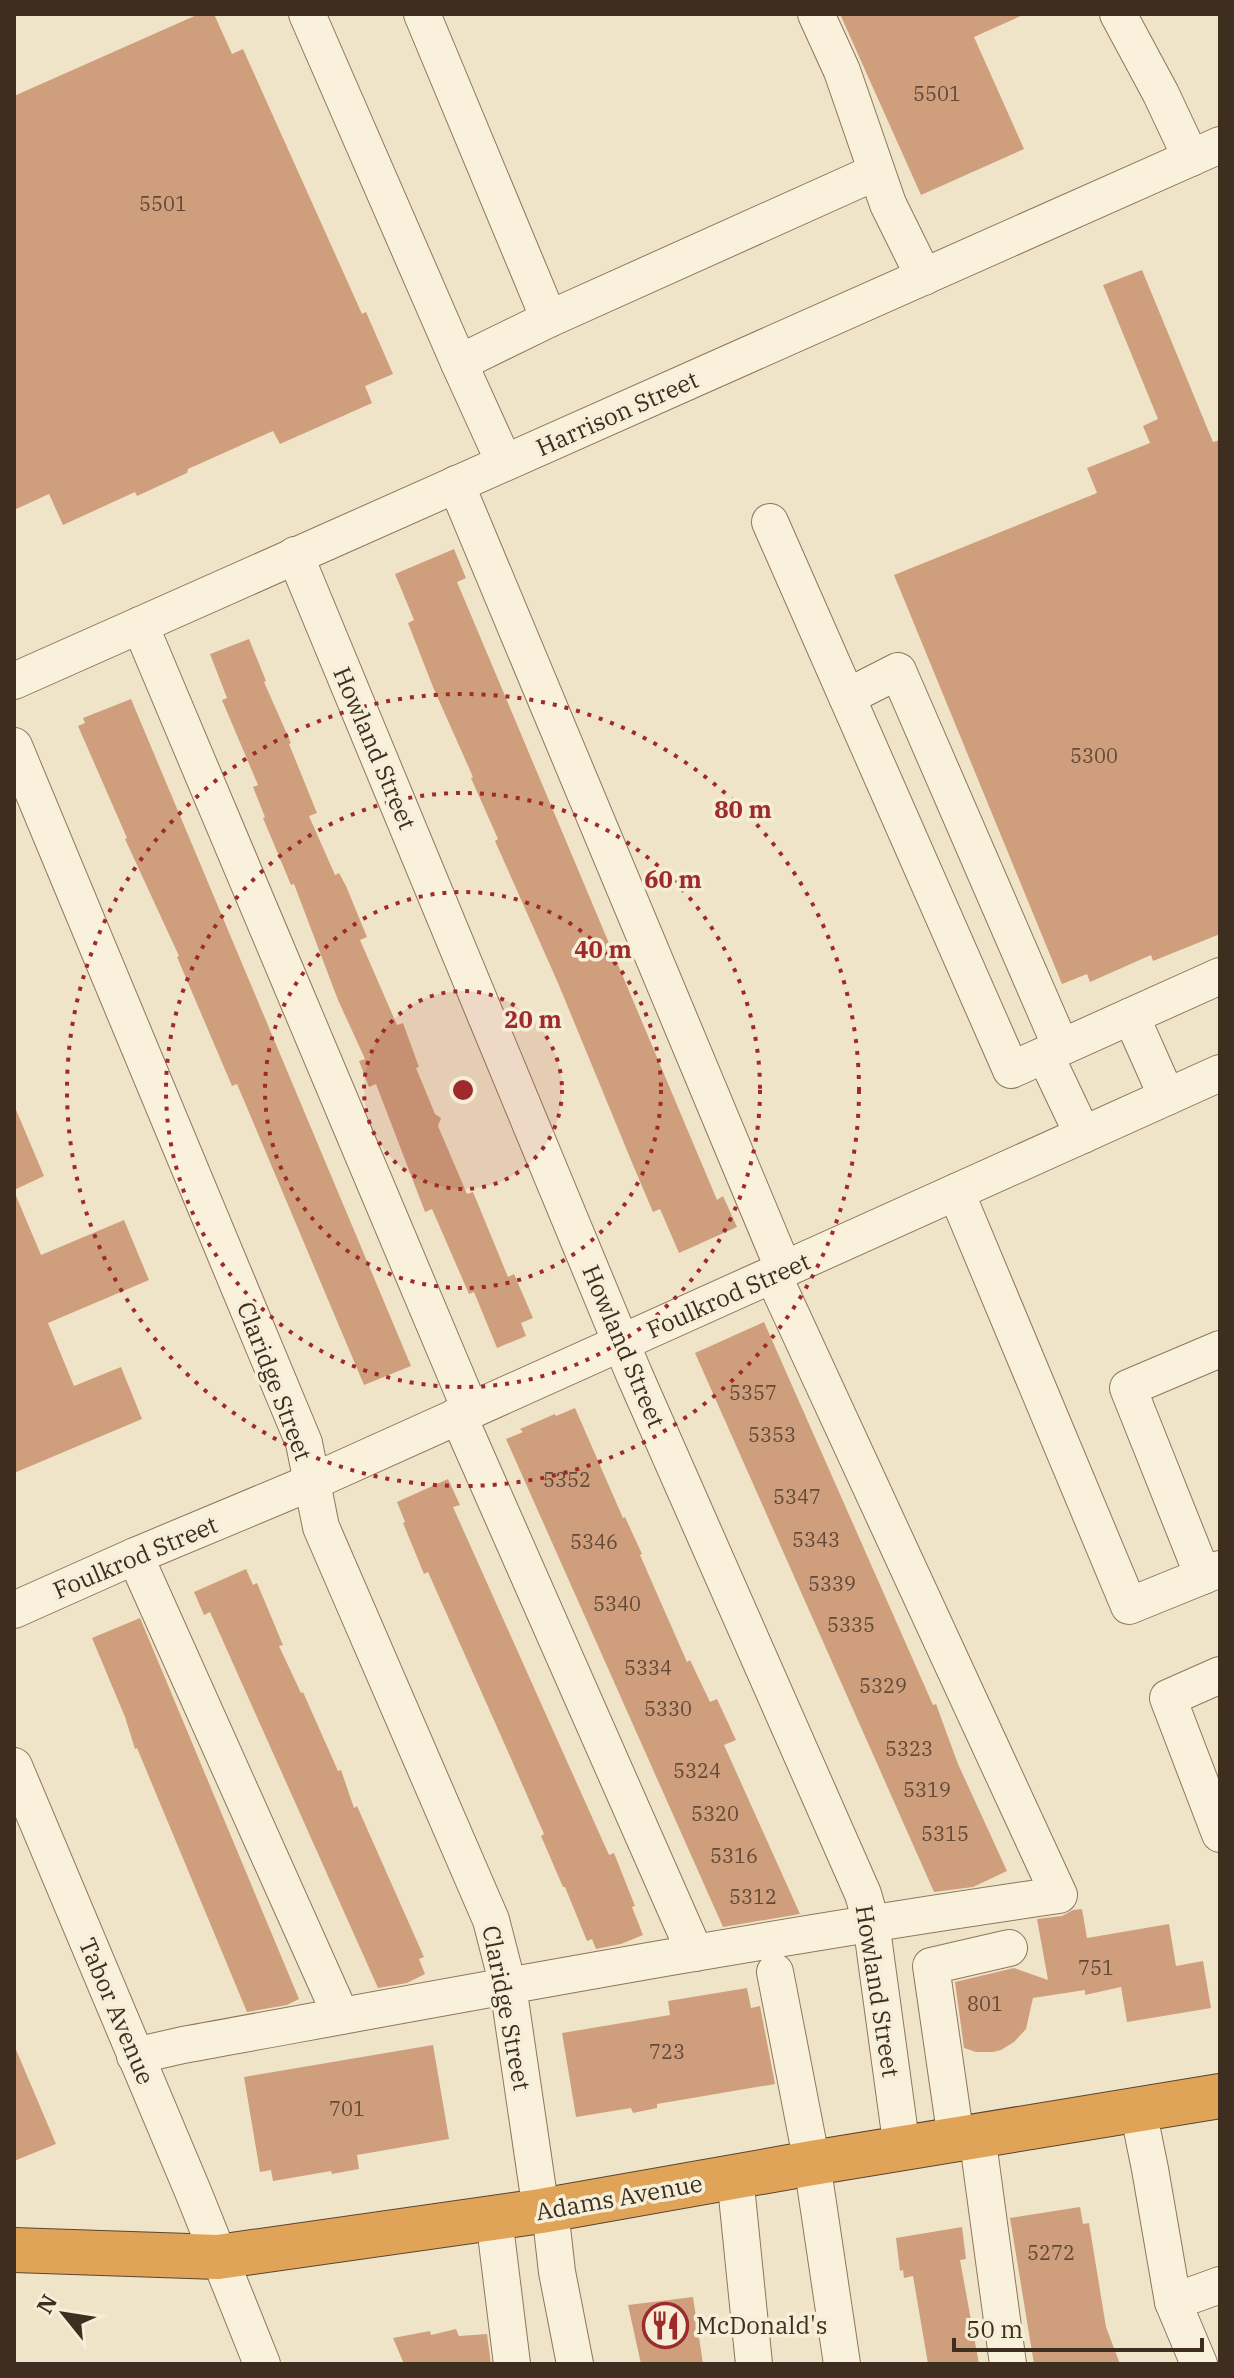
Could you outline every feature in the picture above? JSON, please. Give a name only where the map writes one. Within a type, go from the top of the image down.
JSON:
[{"type":"highway","name":"Adams Avenue","points":[[14,2250],[218,2257],[545,2211],[735,2176],[1220,2096]]},
{"type":"street","points":[[307,14],[504,462]]},
{"type":"street","points":[[422,14],[549,319]]},
{"type":"street","points":[[816,14],[842,71],[876,172],[924,277]]},
{"type":"street","points":[[1118,14],[1161,94],[1206,152]]},
{"type":"street","name":"Harrison Street","points":[[14,681],[1206,152]]},
{"type":"street","points":[[459,363],[549,319],[876,172]]},
{"type":"street","points":[[135,2056],[341,2016],[871,1922],[1059,1895],[778,1272],[456,484]]},
{"type":"street","points":[[770,522],[1011,1070],[1220,976]]},
{"type":"street","name":"Howland Street","points":[[295,555],[634,1374],[863,1894],[871,1922],[902,2149]]},
{"type":"street","points":[[140,625],[464,1412],[695,1953]]},
{"type":"street","points":[[847,697],[898,671],[1053,1051],[1083,1135]]},
{"type":"street","name":"Claridge Street","points":[[14,746],[304,1443],[321,1527],[491,1920],[508,1986],[545,2211],[575,2364]]},
{"type":"street","points":[[1131,1016],[1167,1097]]},
{"type":"street","name":"Foulkrod Street","points":[[14,1610],[312,1482],[1220,1073]]},
{"type":"street","points":[[956,1192],[1129,1606],[1212,1572],[1128,1388],[1220,1349]]},
{"type":"street","points":[[135,1556],[341,2016]]},
{"type":"street","points":[[1220,1675],[1168,1698],[1220,1834]]},
{"type":"street","name":"Tabor Avenue","points":[[14,1766],[262,2364]]},
{"type":"street","points":[[1008,2364],[967,2137],[931,1966],[1009,1948]]},
{"type":"street","points":[[775,1972],[812,2163],[842,2364]]},
{"type":"street","points":[[1138,2110],[1173,2302],[1199,2364]]},
{"type":"street","points":[[735,2176],[754,2364]]},
{"type":"street","points":[[494,2218],[512,2364]]},
{"type":"street","points":[[1173,2302],[1220,2285]]},
{"type":"building","points":[[199,14],[214,14],[232,54],[243,49],[362,314],[366,312],[393,374],[365,386],[372,403],[280,444],[273,431],[137,496],[135,492],[63,525],[49,494],[14,510],[14,96]]},
{"type":"building","points":[[840,14],[1025,14],[974,37],[1024,149],[921,195]]},
{"type":"building","points":[[1142,270],[1213,442],[1220,440],[1220,934],[1153,961],[1151,955],[1090,982],[1087,974],[1062,984],[894,575],[1097,493],[1087,468],[1150,443],[1143,426],[1158,419],[1103,285]]},
{"type":"building","points":[[454,549],[466,578],[457,582],[717,1200],[723,1196],[737,1227],[679,1253],[660,1209],[653,1212],[495,841],[498,839],[408,623],[414,620],[395,574]]},
{"type":"building","points":[[249,639],[317,813],[309,816],[335,875],[339,873],[346,886],[367,937],[360,940],[397,1025],[403,1023],[419,1067],[416,1068],[435,1114],[441,1118],[438,1126],[467,1194],[473,1192],[508,1277],[514,1274],[533,1318],[521,1323],[526,1336],[497,1348],[474,1292],[469,1294],[432,1209],[425,1212],[376,1084],[369,1087],[359,1061],[365,1059],[338,1000],[294,884],[291,885],[263,818],[253,787],[258,785],[222,700],[227,698],[210,654]]},
{"type":"building","points":[[131,699],[411,1366],[364,1385],[237,1084],[232,1086],[179,956],[125,839],[78,726],[85,723],[83,718]]},
{"type":"building","points":[[14,1105],[44,1176],[14,1190]]},
{"type":"building","points":[[14,1191],[41,1255],[124,1220],[149,1280],[48,1323],[74,1386],[121,1367],[142,1419],[14,1473]]},
{"type":"building","points":[[764,1322],[933,1705],[936,1704],[958,1764],[1007,1871],[973,1887],[934,1892],[695,1353]]},
{"type":"building","points":[[575,1408],[687,1662],[690,1660],[710,1702],[717,1699],[736,1740],[724,1745],[800,1914],[723,1927],[506,1439],[523,1432],[520,1429]]},
{"type":"building","points":[[448,1479],[460,1505],[453,1507],[609,1855],[614,1853],[635,1906],[632,1907],[643,1935],[621,1944],[596,1949],[592,1939],[587,1941],[505,1745],[403,1523],[397,1502]]},
{"type":"building","points":[[246,1569],[253,1585],[257,1583],[283,1645],[279,1646],[338,1771],[341,1770],[354,1808],[357,1806],[424,1957],[419,1959],[425,1974],[407,1983],[378,1988],[210,1612],[204,1615],[194,1592]]},
{"type":"building","points":[[140,1618],[299,1999],[287,2005],[247,2012],[135,1749],[92,1638]]},
{"type":"building","points":[[1082,1909],[1087,1938],[1169,1924],[1176,1966],[1203,1961],[1211,2008],[1127,2022],[1121,1987],[1085,1995],[1085,1990],[1033,1998],[1026,2029],[1014,2042],[993,2052],[964,2048],[955,1982],[1014,1968],[1048,1980],[1037,1919],[1062,1916]]},
{"type":"building","points":[[747,1988],[751,2008],[760,2006],[775,2084],[657,2104],[657,2108],[633,2113],[631,2108],[576,2117],[562,2033],[670,2015],[668,2001]]},
{"type":"building","points":[[14,2045],[56,2144],[14,2161]]},
{"type":"building","points":[[433,2045],[449,2139],[357,2155],[359,2169],[332,2174],[331,2171],[273,2181],[271,2170],[260,2172],[244,2077]]},
{"type":"building","points":[[1080,2207],[1083,2224],[1089,2223],[1106,2327],[1120,2364],[1034,2364],[1010,2218]]},
{"type":"building","points":[[962,2227],[966,2259],[960,2260],[979,2364],[928,2364],[913,2276],[904,2278],[903,2270],[900,2271],[896,2238]]},
{"type":"building","name":"McDonald's","points":[[693,2297],[703,2364],[641,2364],[628,2305]]},
{"type":"building","points":[[456,2329],[459,2336],[487,2334],[491,2364],[404,2364],[393,2338],[430,2331],[431,2335]]},
{"type":"place","name":"McDonald's","points":[[665,2325]]}]
